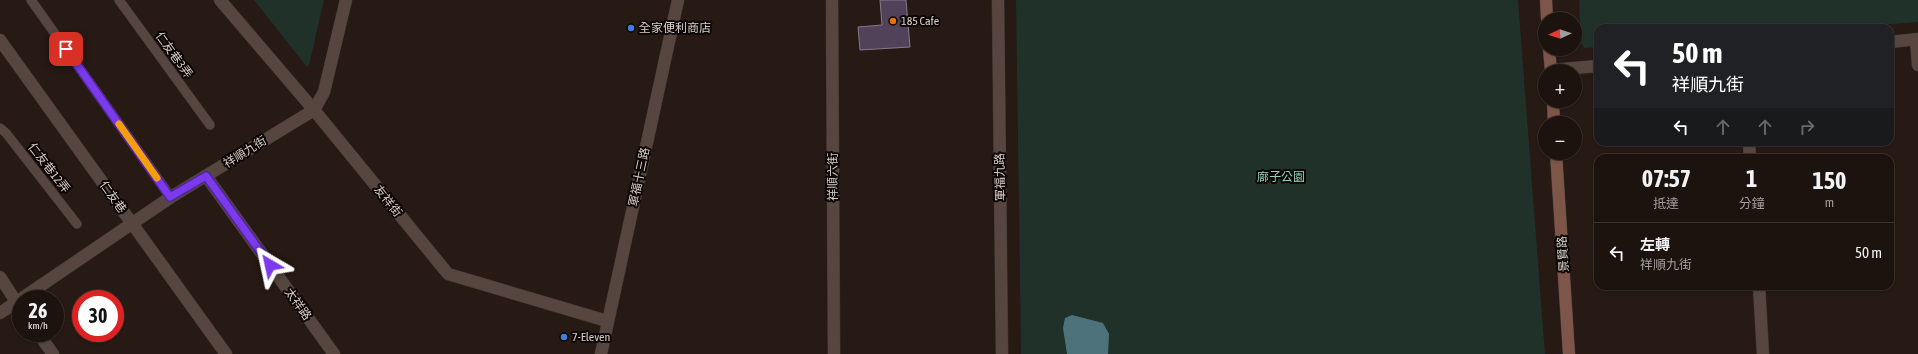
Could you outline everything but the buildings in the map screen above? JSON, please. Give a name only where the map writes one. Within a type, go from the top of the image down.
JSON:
[{"type":"street","name":"友祥街","points":[[220,0],[314,110],[448,274],[607,321]]},
{"type":"street","name":"祥順九街","points":[[37,290],[170,197],[314,110],[324,92],[346,0]]},
{"type":"street","name":"軍福十三路","points":[[601,354],[678,0]]},
{"type":"street","name":"祥順六街","points":[[832,0],[834,354]]},
{"type":"street","name":"軍福九路","points":[[998,0],[1002,354]]},
{"type":"street","points":[[1546,0],[1547,12]]},
{"type":"street","name":"仁友巷","points":[[0,40],[226,354]]},
{"type":"street","points":[[1894,42],[1917,40],[1918,66]]},
{"type":"street","points":[[1582,67],[1594,66]]},
{"type":"street","name":"景賢路","points":[[1556,160],[1569,354]]},
{"type":"street","name":"太祥路","points":[[206,176],[334,354]]},
{"type":"street","points":[[0,277],[12,292]]},
{"type":"street","points":[[1759,290],[1763,354]]},
{"type":"street","name":"祥順九街","points":[[0,313],[12,306]]},
{"type":"street","points":[[44,342],[53,354]]},
{"type":"lane","points":[[32,0],[170,197]]},
{"type":"lane","name":"仁友巷3弄","points":[[119,0],[210,125]]},
{"type":"lane","name":"仁友巷12弄","points":[[0,128],[6,133],[77,224]]},
{"type":"green space","points":[[254,0],[324,0],[309,65],[307,67]]},
{"type":"green space","name":"廍子公園","points":[[1016,0],[1518,0],[1545,354],[1021,354]]},
{"type":"green space","points":[[1579,0],[1918,0],[1918,22],[1892,24],[1594,24],[1594,47],[1584,48],[1582,45],[1582,12],[1580,12]]},
{"type":"water","points":[[1072,315],[1103,323],[1109,334],[1108,354],[1067,354],[1063,328],[1065,318]]},
{"type":"slow traffic","points":[[119,124],[157,178]]},
{"type":"place","name":"185 Cafe","points":[[893,21]]},
{"type":"place","name":"全家便利商店","points":[[631,28]]},
{"type":"place","name":"7-Eleven","points":[[564,337]]},
{"type":"route","points":[[66,49],[170,197],[206,176],[270,265]]}]
